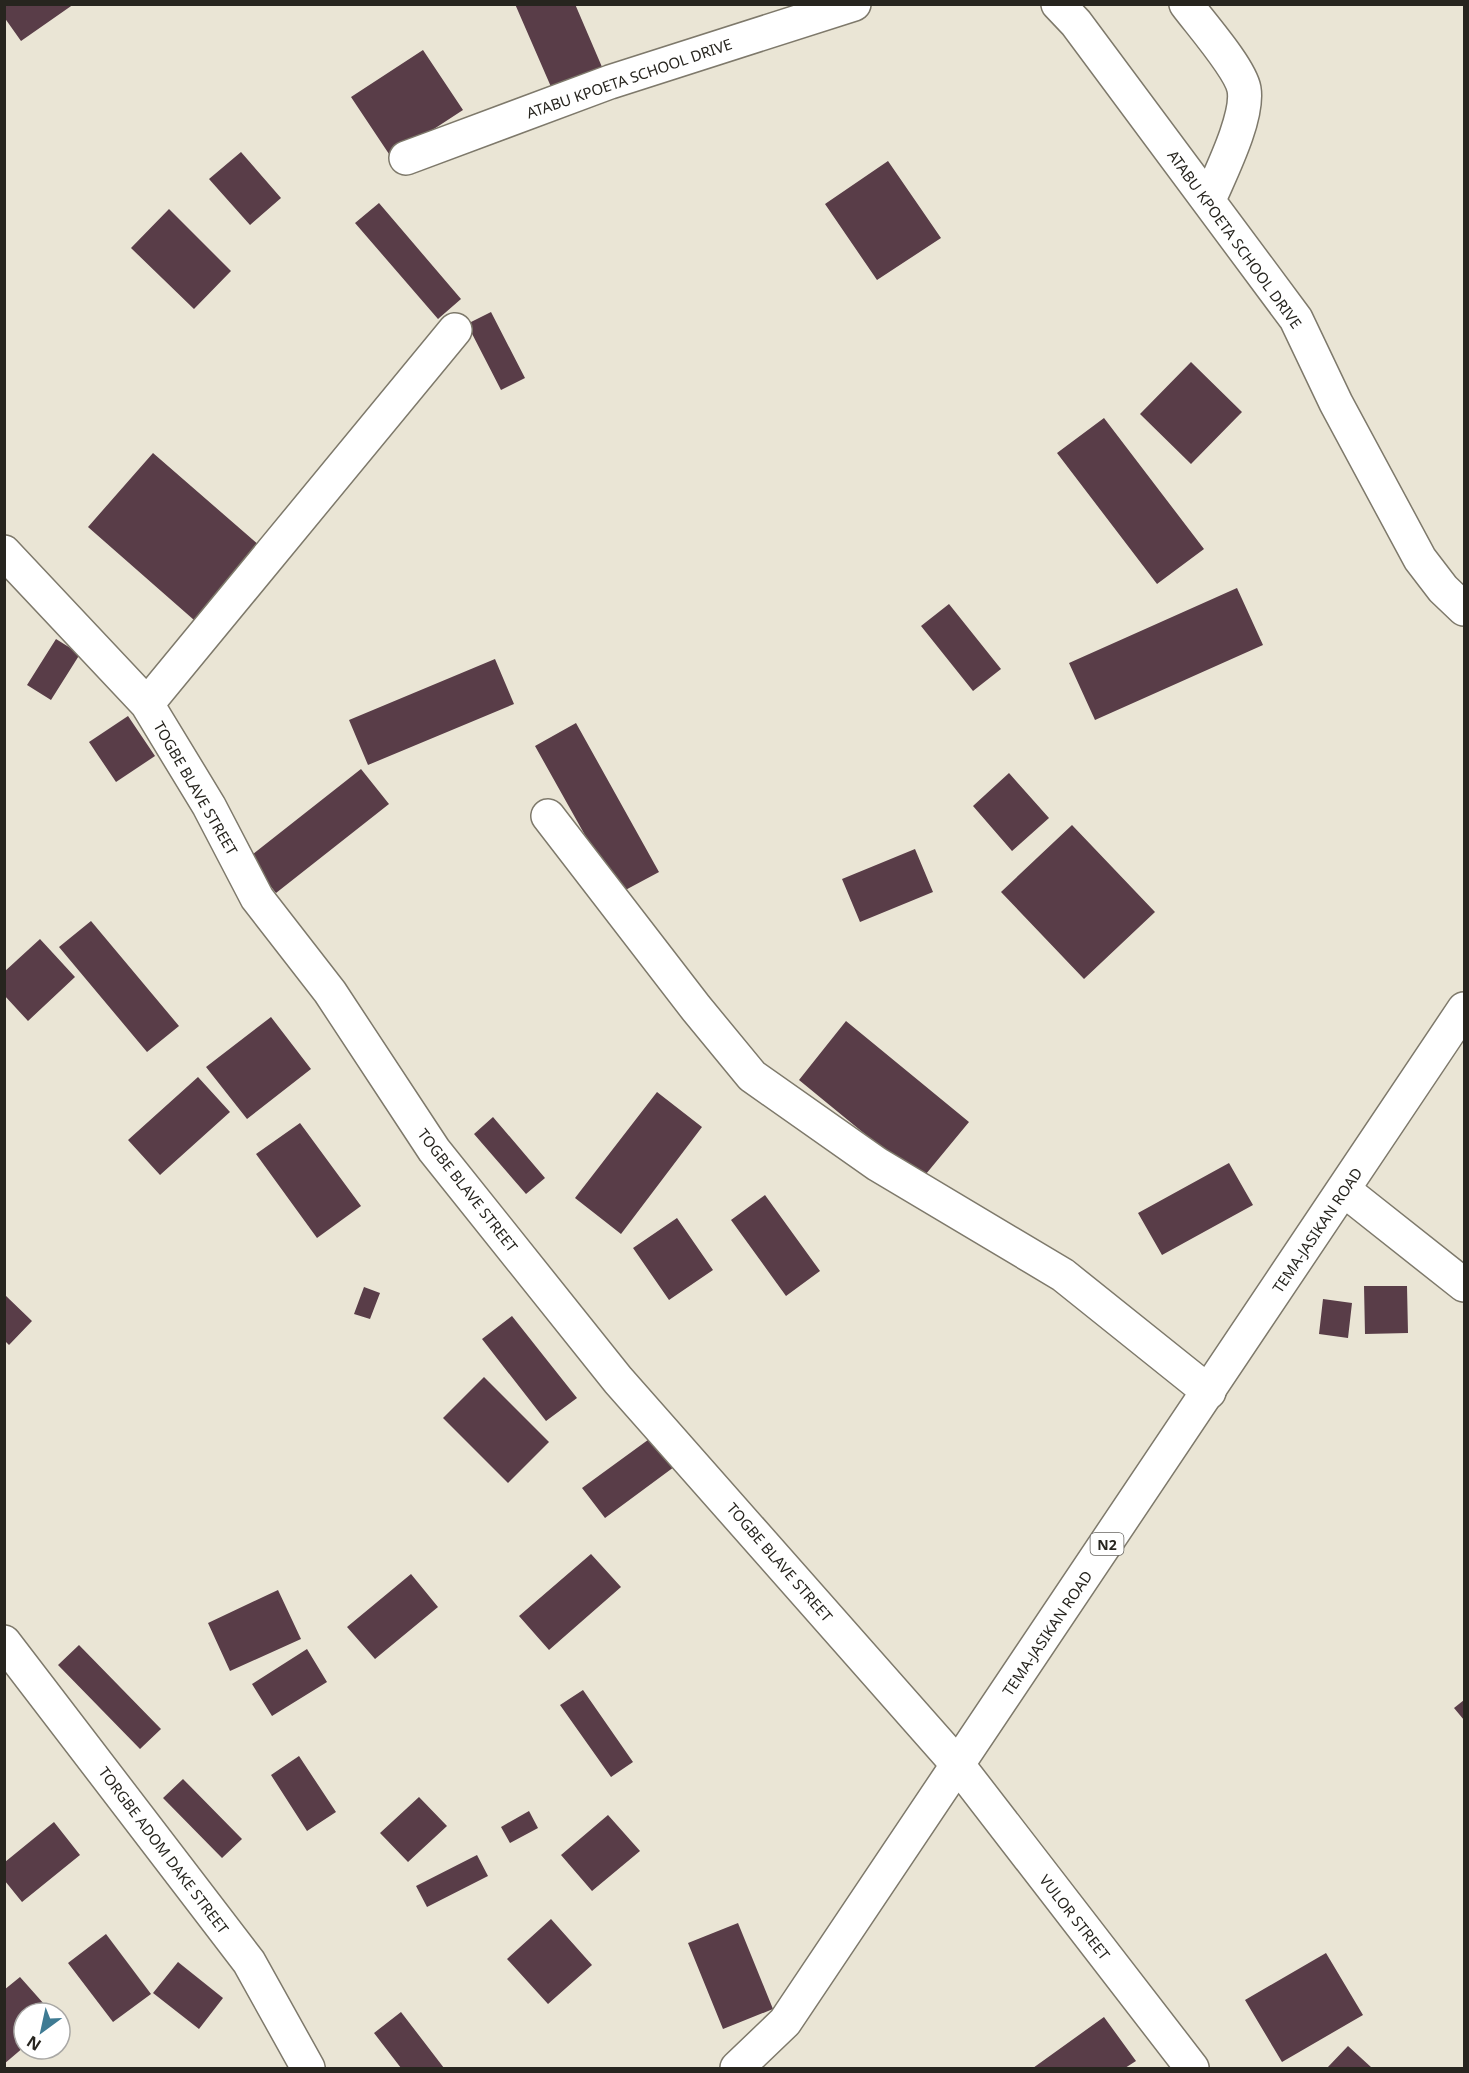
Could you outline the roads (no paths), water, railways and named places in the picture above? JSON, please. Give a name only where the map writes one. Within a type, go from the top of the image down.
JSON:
[{"type":"main road","name":"ATABU KPOETA SCHOOL DRIVE","points":[[406,158],[610,82],[854,4]]},
{"type":"main road","name":"ATABU KPOETA SCHOOL DRIVE","points":[[1058,4],[1076,23],[1296,319],[1336,403],[1420,559],[1443,589],[1464,609]]},
{"type":"main road","points":[[1186,4],[1223,52],[1244,89],[1240,124],[1209,200]]},
{"type":"main road","points":[[147,704],[455,330]]},
{"type":"main road","name":"TOGBE BLAVE STREET","points":[[4,552],[147,704],[209,806],[257,898],[330,992],[434,1150],[618,1380],[958,1765]]},
{"type":"main road","points":[[548,816],[696,1008],[752,1076],[877,1164],[1063,1275],[1209,1392]]},
{"type":"main road","name":"TEMA-JASIKAN ROAD","points":[[737,2068],[785,2022],[1464,1009]]},
{"type":"main road","points":[[1344,1190],[1464,1285]]},
{"type":"main road","name":"TORGBE ADOM DAKE STREET","points":[[4,1642],[249,1962],[308,2068]]},
{"type":"main road","name":"VULOR STREET","points":[[958,1765],[1192,2068]]}]
